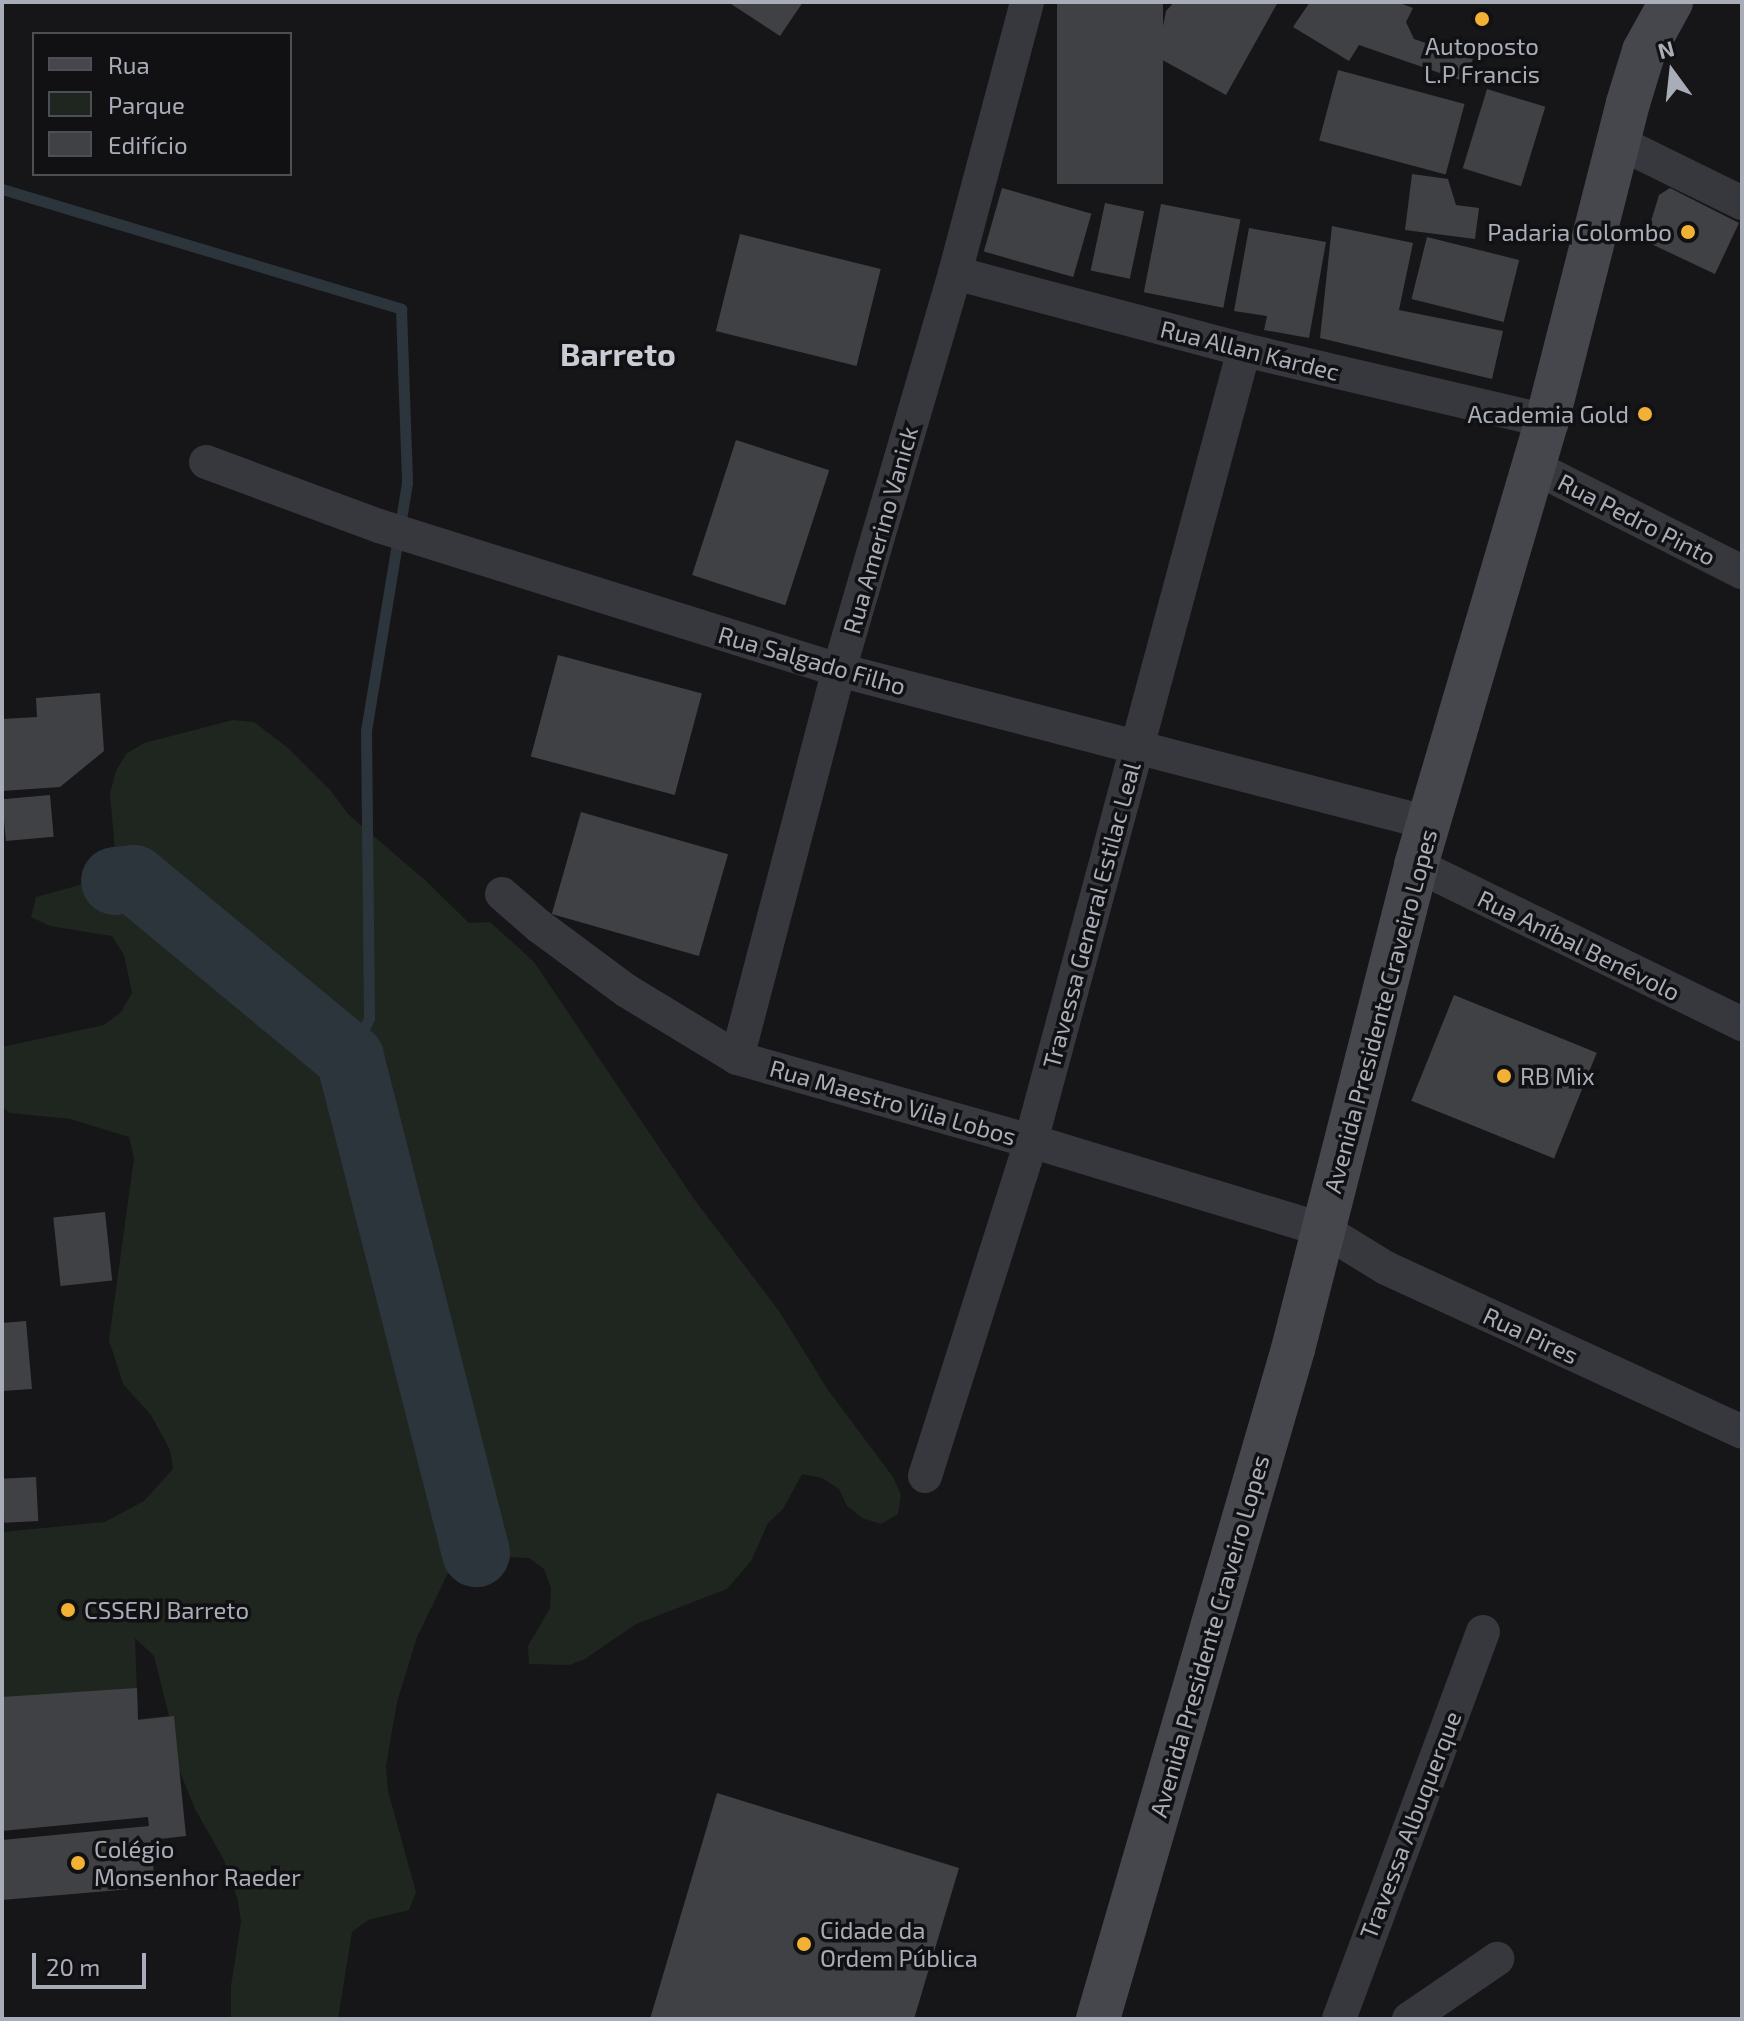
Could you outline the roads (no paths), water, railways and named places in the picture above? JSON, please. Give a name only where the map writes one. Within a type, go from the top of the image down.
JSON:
[{"type":"main road","name":"Avenida Presidente Craveiro Lopes","points":[[1098,2019],[1293,1349],[1416,865],[1547,421],[1618,142],[1644,51],[1670,4]]},
{"type":"street","name":"Rua Amerino Vanick","points":[[737,1058],[839,670],[955,273],[1027,2]]},
{"type":"street","points":[[1618,142],[1742,203]]},
{"type":"street","name":"Rua Allan Kardec","points":[[955,273],[1244,350],[1547,421]]},
{"type":"street","name":"Travessa General Estilac Leal","points":[[925,1476],[1031,1141],[1244,350]]},
{"type":"street","name":"Rua Salgado Filho","points":[[206,462],[426,542],[839,670],[1429,823]]},
{"type":"street","name":"Rua Pedro Pinto","points":[[1532,466],[1742,572]]},
{"type":"street","name":"Rua Aníbal Benévolo","points":[[1416,865],[1742,1024]]},
{"type":"street","name":"Rua Maestro Vila Lobos","points":[[502,894],[539,926],[627,991],[737,1058],[1031,1141],[1324,1230]]},
{"type":"street","name":"Rua Pires","points":[[1324,1230],[1386,1268],[1742,1432]]},
{"type":"street","name":"Travessa Albuquerque","points":[[1339,2019],[1483,1632]]},
{"type":"street","points":[[1409,2019],[1497,1959]]},
{"type":"waterway","points":[[2,189],[401,309],[407,483],[366,730],[369,1018],[350,1058]]},
{"type":"waterway","points":[[115,881],[134,879],[350,1058],[476,1553]]},
{"type":"place","name":"Autoposto L.P Francis","points":[[1482,19]]},
{"type":"place","name":"Padaria Colombo","points":[[1688,232]]},
{"type":"place","name":"Academia Gold","points":[[1645,414]]},
{"type":"place","name":"RB Mix","points":[[1504,1076]]},
{"type":"place","name":"CSSERJ Barreto","points":[[68,1610]]},
{"type":"place","name":"Colégio Monsenhor Raeder","points":[[78,1863]]},
{"type":"place","name":"Cidade da Ordem Pública","points":[[804,1944]]},
{"type":"district","name":"Barreto","points":[[618,353]]}]
